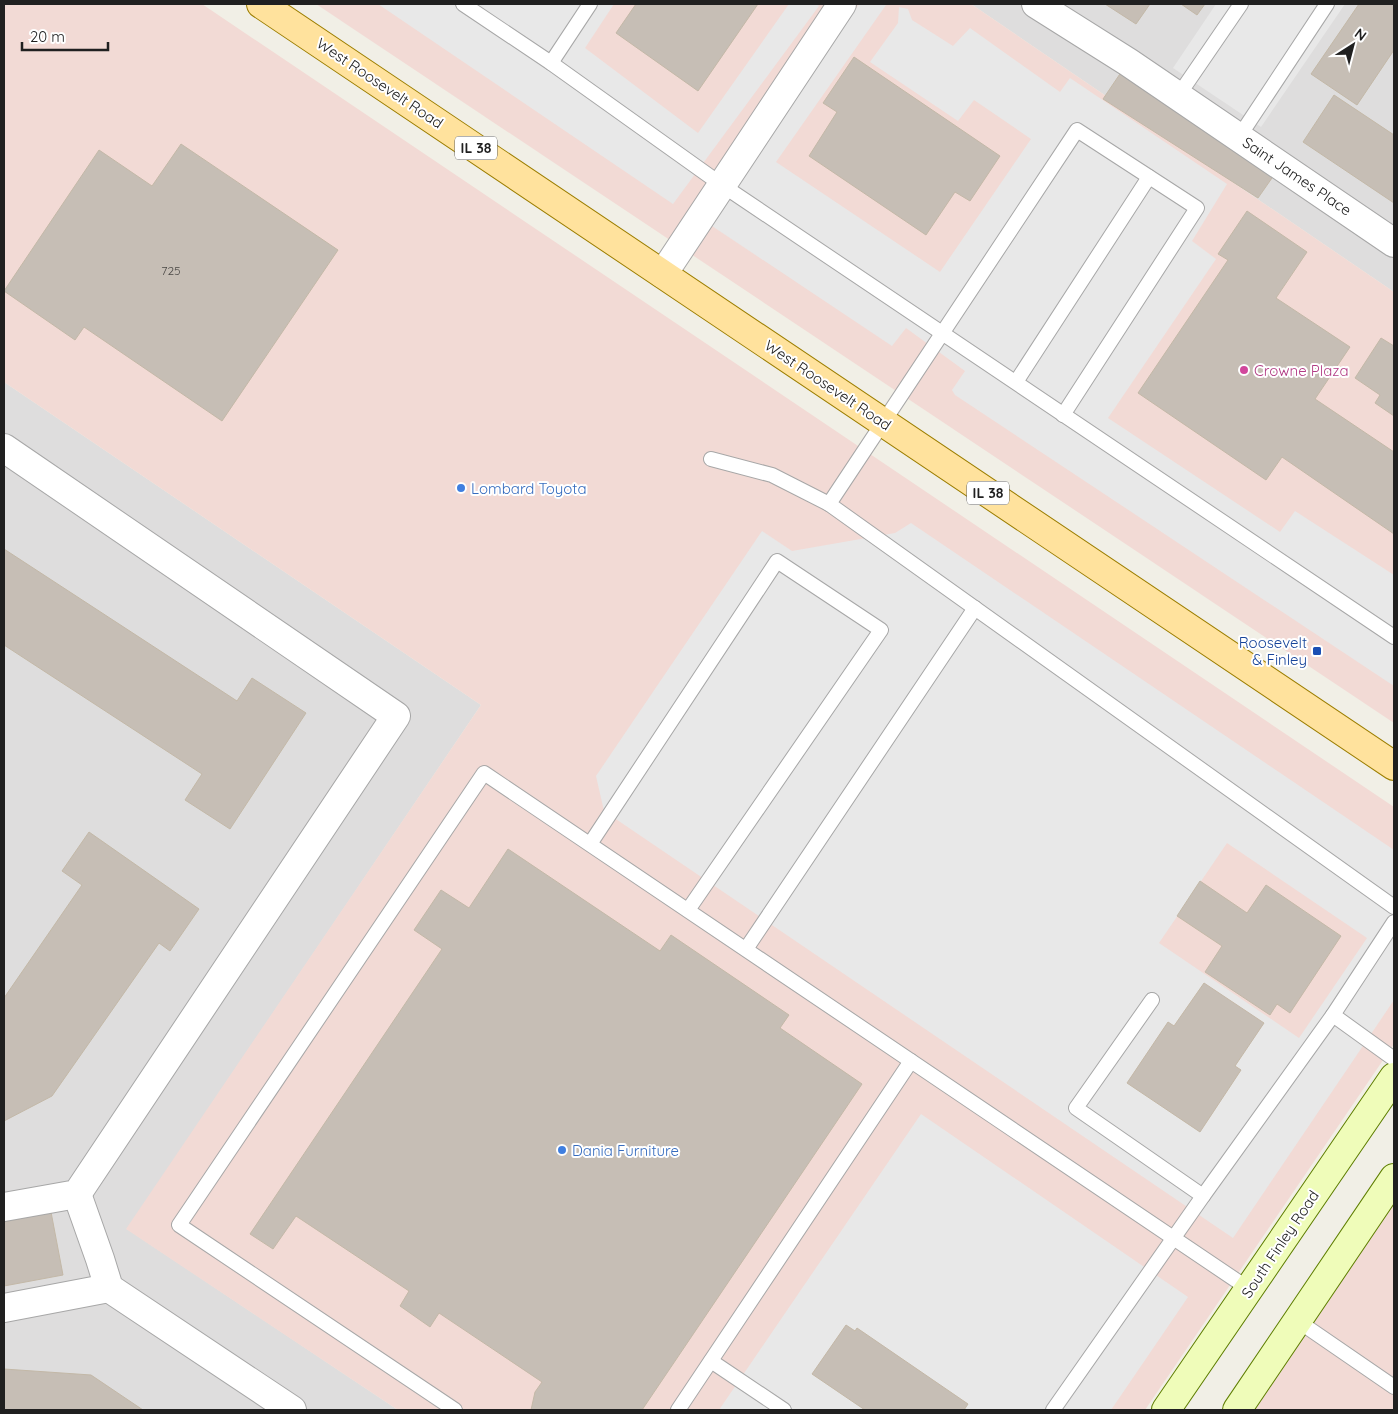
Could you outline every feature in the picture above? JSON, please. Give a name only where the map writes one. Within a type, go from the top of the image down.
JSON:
[{"type":"main road","name":"West Roosevelt Road","points":[[261,4],[1394,766]]},
{"type":"main road","name":"South Finley Road","points":[[1166,1410],[1394,1078]]},
{"type":"main road","points":[[1237,1410],[1394,1178]]},
{"type":"street","points":[[663,274],[842,4]]},
{"type":"street","name":"Saint James Place","points":[[1036,4],[1128,62],[1394,243]]},
{"type":"street","points":[[4,448],[396,716],[77,1194],[4,1206]]},
{"type":"street","points":[[77,1194],[109,1288],[292,1410]]},
{"type":"street","points":[[4,1308],[109,1288]]},
{"type":"lane","points":[[463,4],[551,62],[722,185],[1394,637]]},
{"type":"lane","points":[[551,62],[590,4]]},
{"type":"lane","points":[[1188,103],[1241,4]]},
{"type":"lane","points":[[1239,137],[1327,4]]},
{"type":"lane","points":[[829,504],[1077,130],[1197,208],[1063,415]]},
{"type":"lane","points":[[1016,382],[1149,177]]},
{"type":"lane","points":[[711,459],[772,475],[829,504],[1394,907]]},
{"type":"lane","points":[[590,844],[777,562],[881,630],[688,910]]},
{"type":"lane","points":[[746,949],[975,608]]},
{"type":"lane","points":[[455,1410],[180,1225],[484,773],[1249,1289]]},
{"type":"lane","points":[[1053,1410],[1203,1196],[1333,1016],[1394,922]]},
{"type":"lane","points":[[1152,1000],[1076,1108],[1203,1196]]},
{"type":"lane","points":[[1333,1016],[1394,1059]]},
{"type":"lane","points":[[678,1410],[911,1061]]},
{"type":"lane","points":[[1298,1320],[1394,1387]]},
{"type":"lane","points":[[711,1361],[784,1410]]},
{"type":"shaded area","points":[[4,4],[202,4],[1394,807],[1394,1044],[1145,1410],[398,1410],[126,1229],[481,705],[4,382]]},
{"type":"shaded area","points":[[316,4],[971,4],[1394,292],[1394,723]]},
{"type":"shaded area","points":[[378,4],[614,4],[585,48],[698,133],[789,4],[816,4],[819,6],[673,204]]},
{"type":"shaded area","points":[[859,4],[886,5],[776,162],[940,272],[1031,139],[974,100],[958,121],[870,62],[898,23],[899,7],[908,9],[912,20],[953,46],[970,28],[1060,92],[1070,78],[1227,184],[1192,241],[1216,259],[1108,418],[1280,532],[1295,511],[1394,575],[1394,686],[955,395],[952,390],[965,371],[906,328],[892,346],[709,224]]},
{"type":"shaded area","points":[[971,4],[1394,4],[1394,292]]},
{"type":"shaded area","points":[[1216,4],[1345,4],[1261,127],[1173,68]]},
{"type":"shaded area","points":[[4,382],[481,705],[127,1229],[398,1410],[4,1410]]},
{"type":"shaded area","points":[[911,523],[1394,850],[1394,1000],[1233,1238],[604,811],[596,776],[762,531],[792,551],[895,533]],"holes":[[[1227,843],[1367,938],[1299,1038],[1159,943]],[[1204,983],[1264,1023],[1235,1066],[1241,1070],[1200,1132],[1127,1083],[1168,1022],[1174,1026]]]},
{"type":"shaded area","points":[[921,1114],[1188,1297],[1111,1410],[964,1410],[968,1404],[857,1328],[855,1331],[846,1325],[812,1374],[865,1410],[719,1410]]},
{"type":"shaded area","points":[[1394,1202],[1394,1410],[1254,1410]]},
{"type":"building","points":[[636,4],[758,4],[698,91],[616,33]]},
{"type":"building","points":[[1105,4],[1150,4],[1136,24]]},
{"type":"building","points":[[1181,4],[1205,4],[1197,15]]},
{"type":"building","points":[[1359,4],[1394,4],[1394,50],[1357,105],[1311,74]]},
{"type":"building","points":[[854,57],[1000,156],[970,201],[955,192],[926,235],[809,156],[837,112],[823,103]]},
{"type":"building","points":[[1126,65],[1279,168],[1258,198],[1103,99]]},
{"type":"building","points":[[1334,95],[1394,135],[1394,203],[1303,142]]},
{"type":"building","points":[[181,144],[338,250],[222,421],[84,327],[75,340],[4,291],[99,150],[152,186]]},
{"type":"building","name":"Crowne Plaza","points":[[1247,211],[1307,252],[1276,298],[1350,347],[1315,399],[1394,452],[1394,534],[1282,457],[1266,480],[1138,393],[1228,260],[1218,254]]},
{"type":"building","points":[[1381,338],[1394,346],[1394,416],[1375,403],[1380,395],[1355,378]]},
{"type":"building","points":[[4,549],[237,701],[252,678],[306,713],[230,829],[185,800],[202,774],[4,645]]},
{"type":"building","points":[[89,832],[199,909],[170,951],[159,943],[52,1096],[4,1121],[4,998],[82,885],[62,871]]},
{"type":"building","name":"Dania Furniture","points":[[508,849],[660,951],[671,935],[789,1015],[780,1028],[862,1084],[642,1410],[531,1410],[535,1392],[542,1382],[439,1313],[430,1327],[400,1306],[409,1291],[296,1216],[273,1249],[250,1234],[442,949],[414,930],[441,890],[469,908]]},
{"type":"building","points":[[1200,881],[1247,913],[1266,885],[1341,936],[1290,1013],[1277,1004],[1270,1015],[1205,972],[1222,946],[1177,916]]},
{"type":"building","points":[[1204,983],[1264,1023],[1235,1066],[1241,1070],[1200,1132],[1127,1083],[1168,1022],[1174,1026]]},
{"type":"building","points":[[51,1212],[63,1275],[4,1286],[4,1222]]},
{"type":"building","points":[[846,1325],[855,1331],[857,1328],[968,1404],[964,1410],[865,1410],[812,1374]]},
{"type":"building","points":[[4,1369],[91,1375],[143,1410],[4,1410]]},
{"type":"place","name":"Crowne Plaza","points":[[1244,370]]},
{"type":"place","name":"Lombard Toyota","points":[[461,488]]},
{"type":"place","name":"Roosevelt & Finley","points":[[1317,651]]},
{"type":"place","name":"Dania Furniture","points":[[562,1150]]}]
